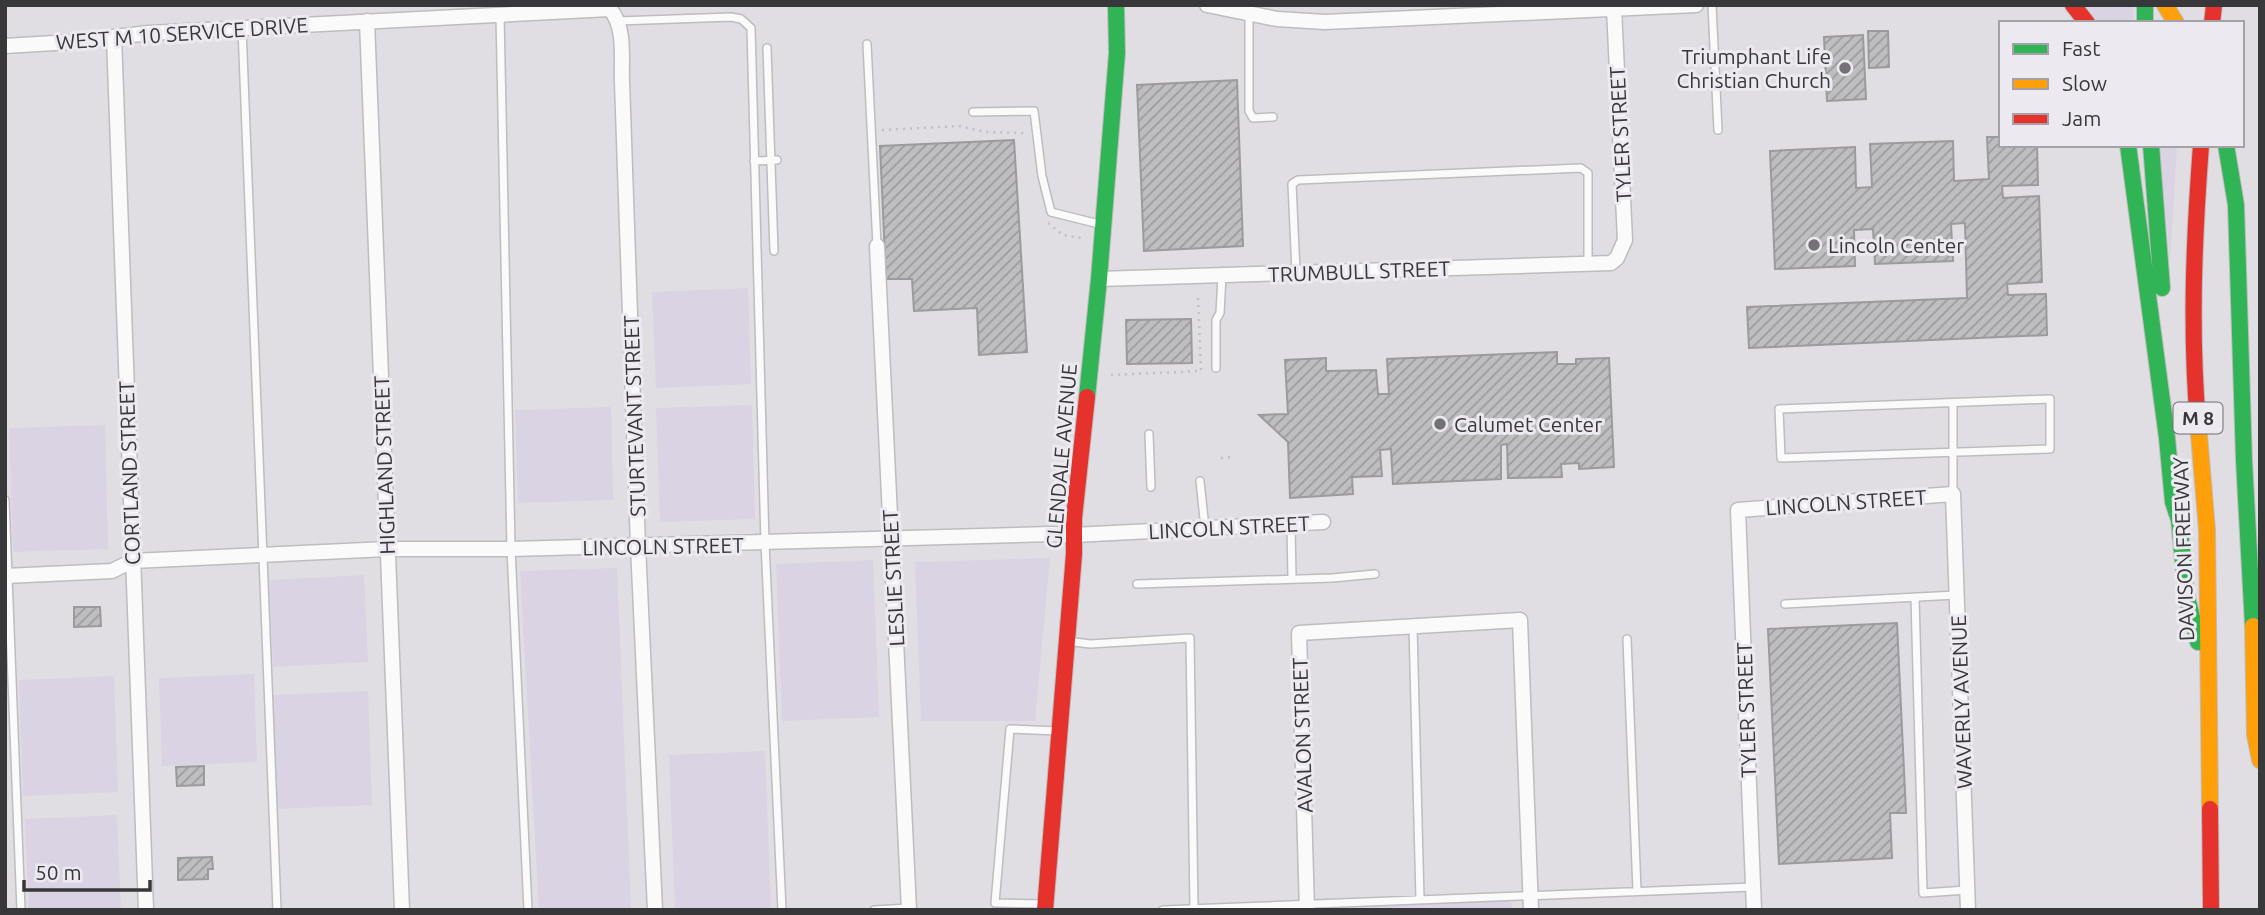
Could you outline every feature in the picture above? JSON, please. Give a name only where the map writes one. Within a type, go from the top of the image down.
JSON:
[{"type":"main road","name":"GLENDALE AVENUE","points":[[1046,907],[1074,535],[1099,279],[1116,54],[1116,5]]},
{"type":"main road","points":[[2073,5],[2086,21]]},
{"type":"main road","points":[[2165,5],[2175,21]]},
{"type":"main road","points":[[2128,147],[2173,502],[2179,520],[2186,593],[2209,687]]},
{"type":"main road","points":[[2151,147],[2183,502],[2179,520]]},
{"type":"main road","name":"DAVISON FREEWAY","points":[[2201,147],[2194,239],[2193,356],[2207,530],[2211,910]]},
{"type":"main road","points":[[2226,147],[2236,205],[2255,735],[2260,760]]},
{"type":"street","points":[[1208,5],[1277,19],[1325,22],[1696,5]]},
{"type":"street","name":"TYLER STREET","points":[[1614,8],[1625,240],[1617,258]]},
{"type":"street","name":"WEST M 10 SERVICE DRIVE","points":[[5,46],[367,21],[500,15],[614,15]]},
{"type":"street","name":"STURTEVANT STREET","points":[[614,15],[622,71],[638,546],[655,910]]},
{"type":"street","name":"HIGHLAND STREET","points":[[367,21],[401,910]]},
{"type":"street","name":"CORTLAND STREET","points":[[114,37],[146,910]]},
{"type":"street","name":"LESLIE STREET","points":[[877,246],[909,909]]},
{"type":"street","name":"TRUMBULL STREET","points":[[1099,279],[1588,265],[1611,263],[1617,258]]},
{"type":"street","name":"LINCOLN STREET","points":[[1738,510],[1954,494]]},
{"type":"street","name":"WAVERLY AVENUE","points":[[1954,494],[1968,910]]},
{"type":"street","name":"TYLER STREET","points":[[1738,510],[1754,910]]},
{"type":"street","name":"LINCOLN STREET","points":[[7,576],[112,571],[132,561],[387,549],[511,549],[1074,535],[1323,522]]},
{"type":"street","points":[[1413,626],[1520,620],[1531,910]]},
{"type":"street","name":"AVALON STREET","points":[[1307,907],[1299,633],[1413,626]]},
{"type":"lane","points":[[1712,5],[1718,130]]},
{"type":"lane","points":[[1249,13],[1250,111],[1253,118],[1273,117]]},
{"type":"lane","points":[[500,15],[511,549],[528,910]]},
{"type":"lane","points":[[614,15],[731,17],[741,19],[751,28],[765,543],[782,910]]},
{"type":"lane","points":[[242,28],[277,910]]},
{"type":"lane","points":[[867,44],[877,246]]},
{"type":"lane","points":[[767,48],[775,160],[774,251]]},
{"type":"lane","points":[[973,112],[1034,111],[1042,176],[1051,212],[1103,226]]},
{"type":"lane","points":[[754,161],[775,160]]},
{"type":"lane","points":[[1296,273],[1292,184],[1298,180],[1581,168],[1588,173],[1588,265]]},
{"type":"lane","points":[[1216,368],[1216,320],[1220,313],[1222,275]]},
{"type":"lane","points":[[2050,400],[2050,449],[1953,453],[1781,458],[1779,409],[2050,400]]},
{"type":"lane","points":[[1953,404],[1954,494]]},
{"type":"lane","points":[[1149,434],[1151,487]]},
{"type":"lane","points":[[1200,481],[1205,528]]},
{"type":"lane","points":[[5,500],[21,910]]},
{"type":"lane","points":[[1291,524],[1292,579]]},
{"type":"lane","points":[[1137,584],[1375,574]]},
{"type":"lane","points":[[1785,604],[1957,595]]},
{"type":"lane","points":[[1915,597],[1923,893],[1967,890]]},
{"type":"lane","points":[[1413,626],[1420,899]]},
{"type":"lane","points":[[1067,641],[1090,644],[1190,638],[1194,908]]},
{"type":"lane","points":[[1628,639],[1637,891]]},
{"type":"lane","points":[[1046,907],[995,903],[1010,729],[1060,731]]},
{"type":"lane","points":[[1163,910],[1307,907],[1531,894],[1753,887]]},
{"type":"lane","points":[[874,910],[909,909]]},
{"type":"path","points":[[882,130],[959,126],[986,132],[1032,133]]},
{"type":"path","points":[[1043,216],[1051,227],[1063,235],[1082,238]]},
{"type":"path","points":[[1111,375],[1201,371],[1198,299]]},
{"type":"path","points":[[1221,458],[1232,457]]},
{"type":"shaded area","points":[[2085,5],[2133,5],[2133,21],[2097,21]]},
{"type":"shaded area","points":[[2159,147],[2177,147],[2170,261]]},
{"type":"shaded area","points":[[748,288],[751,384],[656,388],[652,292]]},
{"type":"shaded area","points":[[752,405],[755,519],[660,522],[656,408]]},
{"type":"shaded area","points":[[611,407],[613,500],[518,503],[515,410]]},
{"type":"shaded area","points":[[105,425],[108,549],[13,552],[9,428]]},
{"type":"shaded area","points":[[1050,558],[1035,721],[921,721],[915,562]]},
{"type":"shaded area","points":[[873,560],[879,717],[782,721],[776,564]]},
{"type":"shaded area","points":[[617,568],[631,910],[539,910],[520,571]]},
{"type":"shaded area","points":[[364,575],[368,662],[273,667],[269,580]]},
{"type":"shaded area","points":[[254,674],[257,762],[162,766],[159,678]]},
{"type":"shaded area","points":[[114,676],[118,792],[23,796],[19,680]]},
{"type":"shaded area","points":[[368,691],[372,805],[277,809],[273,695]]},
{"type":"shaded area","points":[[765,751],[771,908],[675,910],[669,755]]},
{"type":"shaded area","points":[[117,815],[121,910],[29,910],[25,819]]},
{"type":"shaded area","points":[[1511,900],[1512,910],[1328,910],[1328,906]]},
{"type":"building","points":[[1868,31],[1888,31],[1889,67],[1869,68]]},
{"type":"building","name":"Triumphant Life Christian Church","points":[[1863,35],[1866,99],[1827,101],[1824,37]]},
{"type":"building","points":[[1237,80],[1243,246],[1144,251],[1137,85]]},
{"type":"building","name":"Lincoln Center","points":[[1987,137],[1999,137],[1999,147],[2037,147],[2038,185],[2002,186],[2003,198],[2039,196],[2042,282],[2007,284],[2008,295],[2046,294],[2047,335],[1749,348],[1747,307],[1967,298],[1965,223],[1951,224],[1953,261],[1875,264],[1873,229],[1854,230],[1855,266],[1775,269],[1770,151],[1855,147],[1856,188],[1872,187],[1870,144],[1953,141],[1954,181],[1989,179]]},
{"type":"building","points":[[1014,140],[1027,352],[979,355],[977,308],[914,311],[912,279],[886,279],[880,146]]},
{"type":"building","points":[[1191,319],[1192,363],[1127,364],[1126,320]]},
{"type":"building","name":"Calumet Center","points":[[1557,352],[1557,364],[1576,364],[1576,359],[1609,358],[1614,467],[1579,469],[1579,463],[1561,464],[1562,477],[1508,478],[1507,444],[1501,445],[1501,479],[1393,484],[1391,449],[1380,450],[1382,476],[1352,477],[1353,494],[1290,498],[1288,442],[1259,415],[1288,414],[1285,360],[1326,358],[1326,371],[1376,370],[1378,394],[1389,394],[1387,359]]},
{"type":"building","points":[[74,607],[100,607],[101,626],[74,627]]},
{"type":"building","points":[[1897,623],[1906,813],[1890,813],[1892,858],[1779,864],[1768,629]]},
{"type":"building","points":[[204,766],[204,785],[177,786],[176,767]]},
{"type":"building","points":[[212,857],[213,869],[208,869],[208,879],[178,880],[178,858]]},
{"type":"traffic: fast","points":[[1087,397],[1117,53],[1116,5]]},
{"type":"traffic: fast","points":[[2145,5],[2145,21]]},
{"type":"traffic: fast","points":[[2128,147],[2173,502],[2179,520],[2186,593],[2198,642]]},
{"type":"traffic: fast","points":[[2151,147],[2162,288]]},
{"type":"traffic: fast","points":[[2226,147],[2236,205],[2244,460],[2253,626]]},
{"type":"traffic: slow","points":[[2165,5],[2175,21]]},
{"type":"traffic: slow","points":[[2198,423],[2207,530],[2210,809]]},
{"type":"traffic: slow","points":[[2253,626],[2255,735],[2260,760]]},
{"type":"traffic: jam","points":[[2073,5],[2085,21]]},
{"type":"traffic: jam","points":[[2212,21],[2214,5]]},
{"type":"traffic: jam","points":[[2198,423],[2194,284],[2201,147]]},
{"type":"traffic: jam","points":[[1045,910],[1074,554],[1074,518],[1087,397]]},
{"type":"traffic: jam","points":[[2210,809],[2211,910]]},
{"type":"place","name":"Triumphant Life Christian Church","points":[[1845,68]]},
{"type":"place","name":"Lincoln Center","points":[[1814,245]]},
{"type":"place","name":"Calumet Center","points":[[1440,424]]}]
